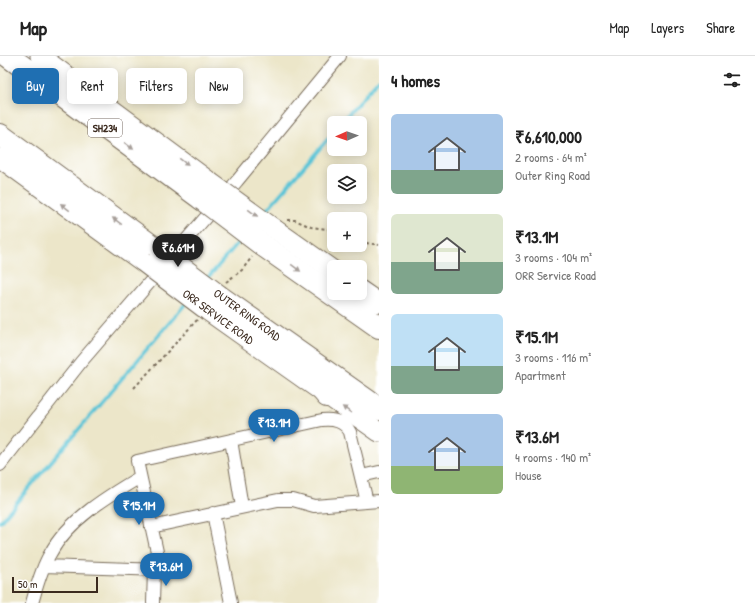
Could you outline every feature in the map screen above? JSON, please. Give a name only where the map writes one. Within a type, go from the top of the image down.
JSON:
[{"type":"highway","name":"SH234","points":[[8,56],[206,191],[270,238],[327,290]]},
{"type":"highway","name":"OUTER RING ROAD","points":[[0,134],[151,257],[214,304],[282,341],[379,409]]},
{"type":"highway","name":"SH234","points":[[340,300],[379,328]]},
{"type":"highway","points":[[347,300],[379,311]]},
{"type":"highway","points":[[282,341],[327,396]]},
{"type":"main road","points":[[40,56],[206,191]]},
{"type":"main road","points":[[0,158],[151,257]]},
{"type":"main road","points":[[270,238],[327,267]]},
{"type":"main road","points":[[367,295],[379,303]]},
{"type":"main road","name":"ORR SERVICE ROAD","points":[[214,304],[327,396],[379,432]]},
{"type":"street","points":[[0,465],[81,362],[237,181],[340,56]]},
{"type":"street","points":[[44,566],[161,570],[137,462],[322,420],[335,420],[343,424],[350,432],[361,476],[373,501],[314,506],[293,500],[278,500],[152,527]]},
{"type":"street","points":[[231,440],[242,507]]},
{"type":"street","points":[[361,476],[379,472]]},
{"type":"street","points":[[32,603],[44,566],[51,552],[74,524],[100,502],[140,477]]},
{"type":"street","points":[[213,513],[231,603]]},
{"type":"street","points":[[153,603],[154,570]]},
{"type":"path","points":[[367,243],[379,245]]},
{"type":"waterway","points":[[347,116],[379,79]]},
{"type":"waterway","points":[[263,214],[327,140]]},
{"type":"waterway","points":[[207,279],[242,238]]},
{"type":"waterway","points":[[0,522],[187,302]]}]
